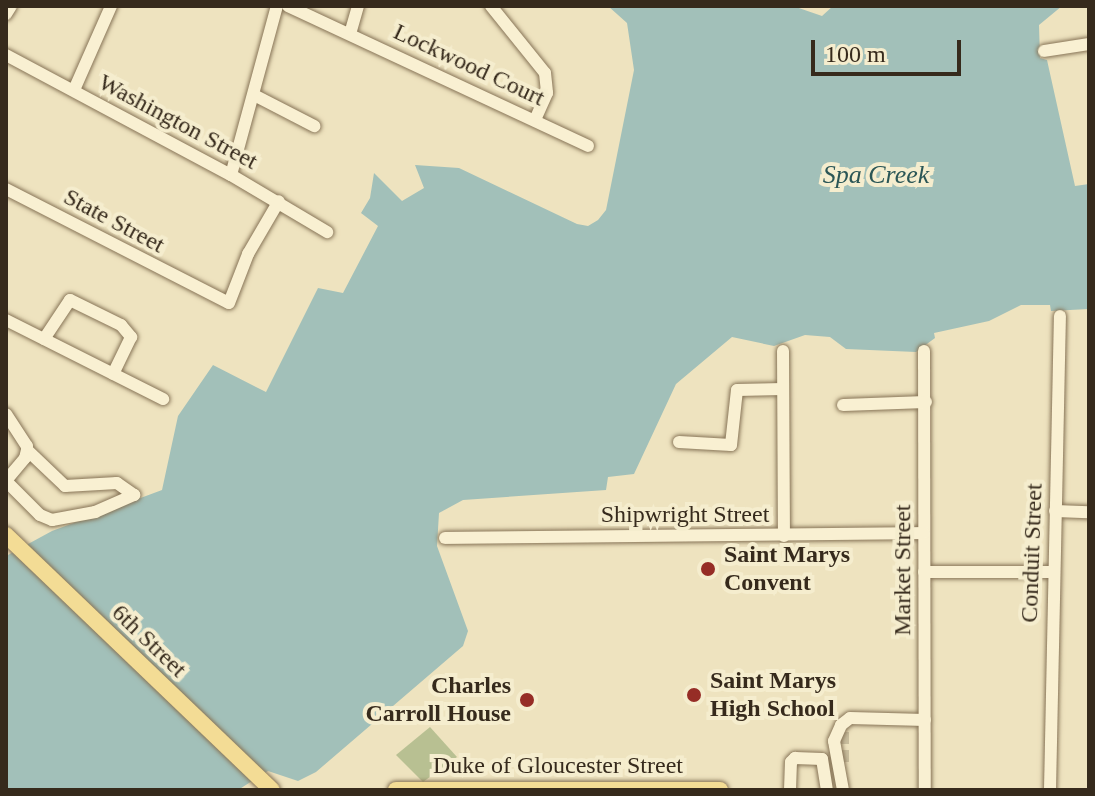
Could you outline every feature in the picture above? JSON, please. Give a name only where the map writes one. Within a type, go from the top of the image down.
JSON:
[{"type":"main road","name":"6th Street","points":[[6,535],[266,785]]},
{"type":"main road","name":"Duke of Gloucester Street","points":[[396,790],[720,790]]},
{"type":"street","points":[[6,14],[11,6]]},
{"type":"street","points":[[74,90],[111,6]]},
{"type":"street","points":[[231,175],[277,6]]},
{"type":"street","name":"Lockwood Court","points":[[288,6],[588,146]]},
{"type":"street","points":[[350,34],[358,6]]},
{"type":"street","points":[[491,6],[545,73],[547,93],[535,120]]},
{"type":"street","points":[[1044,51],[1089,44]]},
{"type":"street","name":"Washington Street","points":[[6,55],[279,201],[327,232]]},
{"type":"street","points":[[254,95],[314,126]]},
{"type":"street","name":"State Street","points":[[6,189],[201,292],[229,303],[248,254],[279,201]]},
{"type":"street","points":[[44,339],[70,300],[128,329],[131,337],[113,374]]},
{"type":"street","name":"Conduit Street","points":[[1050,790],[1052,572],[1060,316]]},
{"type":"street","points":[[6,320],[163,399]]},
{"type":"street","points":[[783,351],[784,536]]},
{"type":"street","name":"Market Street","points":[[924,351],[925,790]]},
{"type":"street","points":[[679,442],[731,445],[737,390],[783,389]]},
{"type":"street","points":[[843,405],[926,402]]},
{"type":"street","points":[[6,414],[21,431],[27,450],[65,486],[117,483],[134,495],[95,512],[52,520],[32,509],[6,481],[27,450]]},
{"type":"street","points":[[1055,511],[1089,512]]},
{"type":"street","name":"Shipwright Street","points":[[445,538],[924,533]]},
{"type":"street","points":[[924,572],[1052,572]]},
{"type":"street","points":[[843,790],[842,770],[834,741],[850,718],[925,720]]},
{"type":"street","points":[[790,790],[791,762],[795,758],[822,759],[827,790]]},
{"type":"green space","points":[[430,727],[457,757],[423,782],[396,755]]},
{"type":"water","name":"Spa Creek","points":[[608,6],[793,6],[822,16],[833,6],[1062,6],[1039,25],[1040,58],[1047,60],[1075,186],[1089,184],[1089,309],[1051,311],[1050,305],[1021,305],[989,321],[934,333],[935,338],[916,352],[846,349],[830,337],[805,335],[774,346],[732,337],[676,384],[634,474],[608,477],[606,490],[463,500],[439,513],[437,546],[468,631],[463,646],[316,772],[298,781],[268,771],[238,790],[6,790],[6,556],[52,531],[162,490],[178,416],[213,365],[266,392],[318,288],[343,293],[378,226],[361,213],[370,198],[374,173],[402,201],[424,188],[415,165],[459,168],[577,224],[588,226],[598,220],[606,210],[634,70],[627,23]]},
{"type":"tunnel","points":[[843,732],[843,767]]},
{"type":"place","name":"Saint Marys Convent","points":[[708,569]]},
{"type":"place","name":"Saint Marys High School","points":[[694,695]]},
{"type":"place","name":"Charles Carroll House","points":[[527,700]]}]
